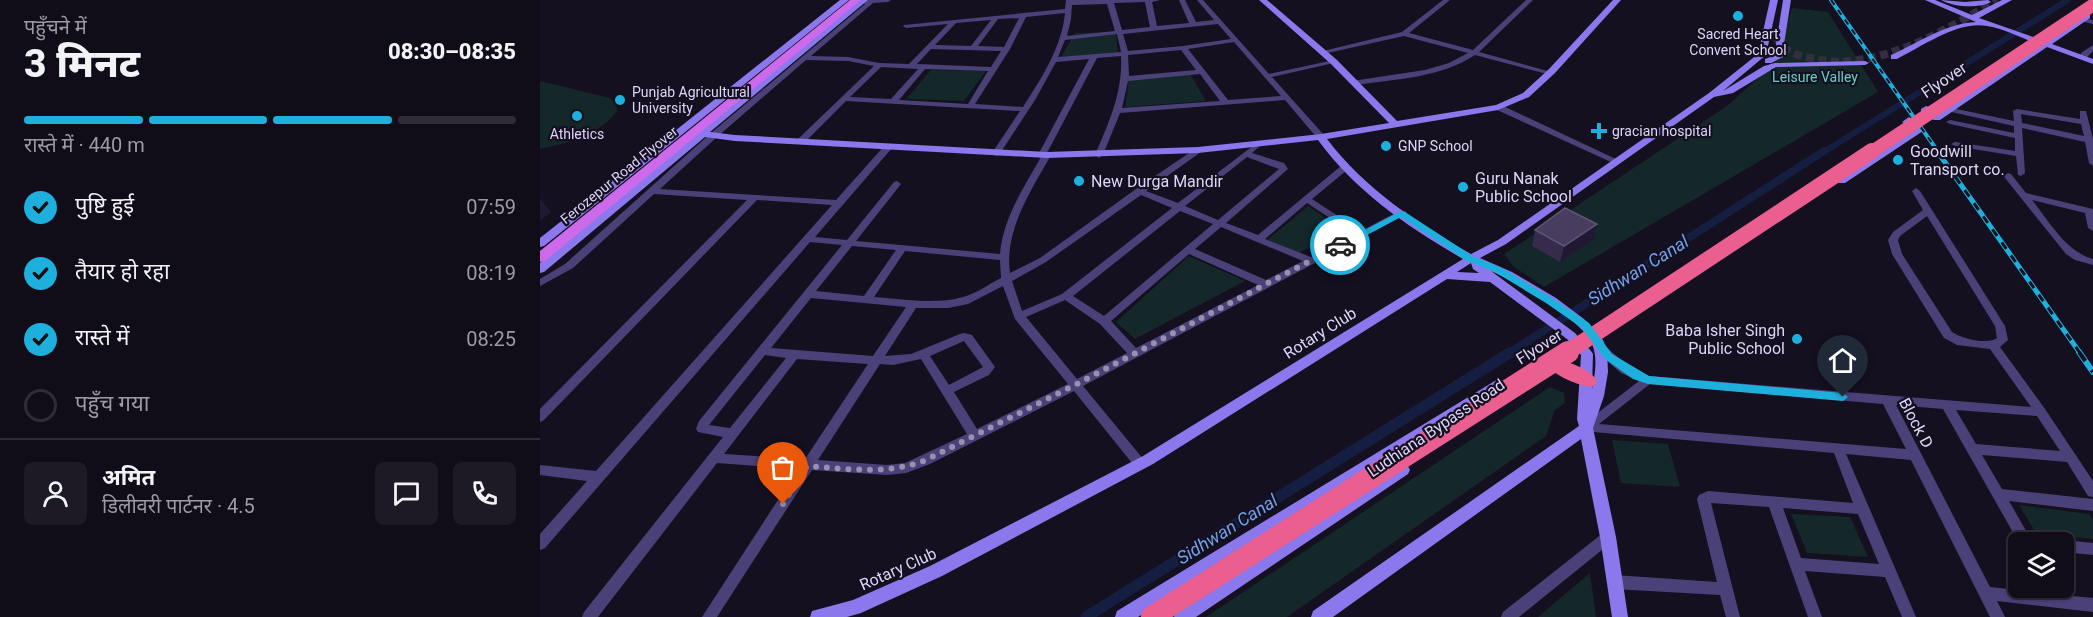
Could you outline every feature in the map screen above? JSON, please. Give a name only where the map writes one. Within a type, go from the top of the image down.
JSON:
[{"type":"highway","name":"Flyover","points":[[1152,617],[1610,325],[2089,8]]},
{"type":"highway","points":[[1558,366],[1587,381]]},
{"type":"main road","name":"Ferozepur Road Flyover","points":[[540,250],[856,1]]},
{"type":"main road","name":"Ferozepur Road Flyover","points":[[540,258],[856,1]]},
{"type":"street","points":[[540,244],[856,1],[888,0]]},
{"type":"street","points":[[1148,0],[1154,28]]},
{"type":"street","points":[[906,26],[1023,16],[1069,5],[1157,0]]},
{"type":"street","points":[[1182,0],[1193,24]]},
{"type":"street","points":[[1200,0],[1321,136],[1344,168],[1375,196],[1470,259],[1549,300],[1593,336],[1625,370],[1648,380],[1586,428],[1318,617]]},
{"type":"street","points":[[1263,0],[1334,62],[1396,125]]},
{"type":"street","points":[[1323,52],[1404,34],[1447,0]]},
{"type":"street","points":[[1355,83],[1429,71],[1455,63],[1474,52],[1530,0]]},
{"type":"street","points":[[704,138],[996,153],[1099,155],[1198,150],[1258,144],[1396,125],[1498,106],[1526,94],[1551,73],[1617,0]]},
{"type":"street","name":"Rotary Club","points":[[818,617],[855,607],[936,571],[1140,464],[1470,259],[1495,246],[1712,95],[1762,55],[1774,0]]},
{"type":"street","points":[[1749,65],[1778,59],[1783,55],[1780,45],[1785,0]]},
{"type":"street","points":[[1776,37],[1785,0]]},
{"type":"street","points":[[1929,0],[2035,37],[2093,61]]},
{"type":"street","points":[[1946,1],[1965,4],[2008,0]]},
{"type":"street","points":[[540,283],[569,266],[654,191],[704,138],[856,1]]},
{"type":"street","points":[[540,269],[688,147],[714,135],[805,58],[856,1]]},
{"type":"street","points":[[1946,1],[1971,14]]},
{"type":"street","points":[[1099,155],[1118,111],[1125,79],[1125,54],[1110,2]]},
{"type":"street","points":[[1971,14],[1990,3]]},
{"type":"street","points":[[1990,3],[2000,25]]},
{"type":"street","points":[[996,153],[1053,60],[1063,38],[1069,5]]},
{"type":"street","points":[[2089,8],[2093,12]]},
{"type":"street","points":[[2089,8],[2093,22]]},
{"type":"street","points":[[2089,8],[2049,43],[1937,118],[1923,111],[2035,37],[2089,8]]},
{"type":"street","points":[[970,106],[1006,49],[1023,16]]},
{"type":"street","points":[[973,48],[996,18]]},
{"type":"street","points":[[911,66],[954,22]]},
{"type":"street","points":[[1063,38],[1218,22]]},
{"type":"street","points":[[1894,57],[1961,26],[2000,25]]},
{"type":"street","points":[[1404,34],[1551,73]]},
{"type":"street","points":[[1053,60],[1183,48],[1236,40]]},
{"type":"street","points":[[2049,43],[2084,55],[2093,61]]},
{"type":"street","points":[[930,47],[1006,49]]},
{"type":"street","points":[[2084,55],[2093,47]]},
{"type":"street","points":[[1183,48],[1225,102]]},
{"type":"street","points":[[1094,57],[1010,222],[1003,257],[1006,280],[1019,316],[1140,464]]},
{"type":"street","points":[[794,58],[848,59],[879,65],[994,69]]},
{"type":"street","points":[[1268,75],[1334,62]]},
{"type":"street","points":[[1712,95],[1730,93],[1775,65],[1865,63]]},
{"type":"street","points":[[800,142],[879,65]]},
{"type":"street","points":[[893,102],[924,66]]},
{"type":"street","points":[[1125,79],[1201,72]]},
{"type":"street","points":[[1118,111],[1287,98]]},
{"type":"street","points":[[844,99],[1024,109]]},
{"type":"street","points":[[1498,106],[1616,161]]},
{"type":"street","points":[[1950,109],[2091,141]]},
{"type":"street","points":[[2021,173],[2017,111],[2022,110],[2085,123]]},
{"type":"street","points":[[2083,113],[2091,141],[2093,163]]},
{"type":"street","points":[[1950,122],[2018,136]]},
{"type":"street","name":"Ludhiana Bypass Road","points":[[1182,617],[1558,366],[1577,341],[1593,336],[1920,129]]},
{"type":"street","points":[[714,135],[735,138]]},
{"type":"street","points":[[1019,316],[1066,296],[1258,144]]},
{"type":"street","points":[[1955,144],[2019,154]]},
{"type":"street","points":[[540,544],[889,146]]},
{"type":"street","points":[[809,294],[913,303],[948,304],[968,300],[1051,255],[1198,150]]},
{"type":"street","points":[[1104,321],[1284,169],[1281,165],[1248,154]]},
{"type":"street","points":[[1259,239],[1344,168]]},
{"type":"street","points":[[2008,176],[2069,252],[2078,258],[2093,262]]},
{"type":"street","points":[[733,433],[702,429],[703,424],[897,184]]},
{"type":"street","points":[[654,191],[839,203]]},
{"type":"street","points":[[1139,191],[1310,260]]},
{"type":"street","points":[[1916,191],[2000,326],[2003,340],[1993,346],[1957,341],[1948,335],[1897,254],[1893,240],[1896,234],[1927,211]]},
{"type":"street","points":[[2023,195],[2091,211],[2093,228]]},
{"type":"street","points":[[540,417],[754,198]]},
{"type":"street","points":[[1308,200],[1360,235]]},
{"type":"street","points":[[713,458],[807,466],[887,470],[906,468],[1075,385],[1402,213]]},
{"type":"street","points":[[807,239],[1003,257]]},
{"type":"street","points":[[1495,246],[1497,274],[1577,341],[1588,360],[1583,410],[1608,537],[1620,617]]},
{"type":"street","points":[[867,299],[902,248]]},
{"type":"street","points":[[1188,250],[1265,284]]},
{"type":"street","points":[[1444,275],[1497,274]]},
{"type":"street","points":[[1066,296],[1104,321],[1134,353]]},
{"type":"street","points":[[709,617],[913,303]]},
{"type":"street","points":[[1586,428],[1597,399],[1593,336]]},
{"type":"street","points":[[763,351],[794,356],[893,361],[923,354],[964,337],[968,338],[989,367],[985,372],[948,390]]},
{"type":"street","points":[[1123,617],[1504,380],[1577,341]]},
{"type":"street","points":[[1993,346],[2041,412],[2093,492]]},
{"type":"street","points":[[923,354],[974,434]]},
{"type":"street","points":[[589,617],[794,356]]},
{"type":"street","name":"Block D","points":[[1648,380],[1887,400],[1998,617]]},
{"type":"street","points":[[1887,400],[2041,412]]},
{"type":"street","points":[[1947,405],[2022,532]]},
{"type":"street","points":[[1586,428],[1914,455]]},
{"type":"street","points":[[1838,449],[1909,617]]},
{"type":"street","points":[[1973,449],[2070,457]]},
{"type":"street","points":[[540,470],[598,477]]},
{"type":"street","points":[[1999,494],[2093,505]]},
{"type":"street","points":[[1733,617],[1704,499],[1708,497],[1862,509]]},
{"type":"street","points":[[1774,503],[1815,617]]},
{"type":"street","points":[[1508,617],[1608,537]]},
{"type":"street","points":[[2074,547],[2093,549]]},
{"type":"street","points":[[1796,564],[1890,571]]},
{"type":"street","points":[[1614,582],[1726,589]]},
{"type":"street","points":[[1986,593],[2008,593]]},
{"type":"street","points":[[2068,598],[2093,605]]},
{"type":"green space","name":"Leisure Valley","points":[[1792,8],[1828,12],[1878,92],[1544,287],[1514,267],[1504,254],[1727,106],[1767,70],[1786,28]]},
{"type":"green space","points":[[1116,32],[1118,53],[1061,57],[1075,33]]},
{"type":"green space","points":[[931,70],[986,71],[964,101],[906,99]]},
{"type":"green space","points":[[1190,74],[1206,101],[1125,107],[1129,79]]},
{"type":"green space","name":"Athletics","points":[[540,81],[610,98],[616,104],[617,111],[593,132],[540,149]]},
{"type":"green space","points":[[1308,206],[1346,231],[1298,253],[1267,240]]},
{"type":"green space","points":[[1189,256],[1245,281],[1135,339],[1116,322]]},
{"type":"green space","points":[[1550,387],[1564,393],[1565,403],[1555,410],[1546,436],[1287,617],[1206,617]]},
{"type":"green space","points":[[1612,440],[1668,444],[1680,487],[1621,483]]},
{"type":"green space","points":[[2019,505],[2089,514],[2093,519],[2093,539],[2074,537],[2074,532],[2035,532]]},
{"type":"green space","points":[[1791,514],[1850,517],[1868,557],[1807,553]]},
{"type":"green space","points":[[1590,573],[1596,617],[1538,617]]},
{"type":"building","points":[[1565,208],[1597,224],[1564,246],[1535,230]]},
{"type":"waterway","name":"Sidhwan Canal","points":[[1822,153],[2068,0]]},
{"type":"waterway","name":"Sidhwan Canal","points":[[1509,353],[1824,151]]},
{"type":"waterway","name":"Sidhwan Canal","points":[[1086,617],[1511,352]]},
{"type":"tunnel","points":[[1776,37],[1790,52],[1810,58],[1834,61],[1859,60],[1908,47],[1997,0]]},
{"type":"railway","points":[[1831,0],[1939,153]]},
{"type":"railway","points":[[1937,151],[2080,353]]},
{"type":"railway","points":[[2079,352],[2093,372]]},
{"type":"way so far","points":[[783,504],[807,466],[887,470],[906,468],[926,460],[1075,385],[1340,245]]},
{"type":"place","name":"Sacred Heart Convent School","points":[[1738,16]]},
{"type":"place","name":"Punjab Agricultural University","points":[[620,100]]},
{"type":"place","name":"Athletics","points":[[577,116]]},
{"type":"place","name":"gracian hospital","points":[[1599,131]]},
{"type":"place","name":"GNP School","points":[[1386,146]]},
{"type":"place","name":"Goodwill Transport co.","points":[[1898,160]]},
{"type":"place","name":"New Durga Mandir","points":[[1079,181]]},
{"type":"place","name":"Guru Nanak Public School","points":[[1463,187]]},
{"type":"place","name":"Baba Isher Singh Public School","points":[[1797,339]]},
{"type":"route","points":[[1340,245],[1402,213],[1470,259],[1498,270],[1549,300],[1590,330],[1601,349],[1625,370],[1636,376],[1648,380],[1711,387],[1843,397]]}]
